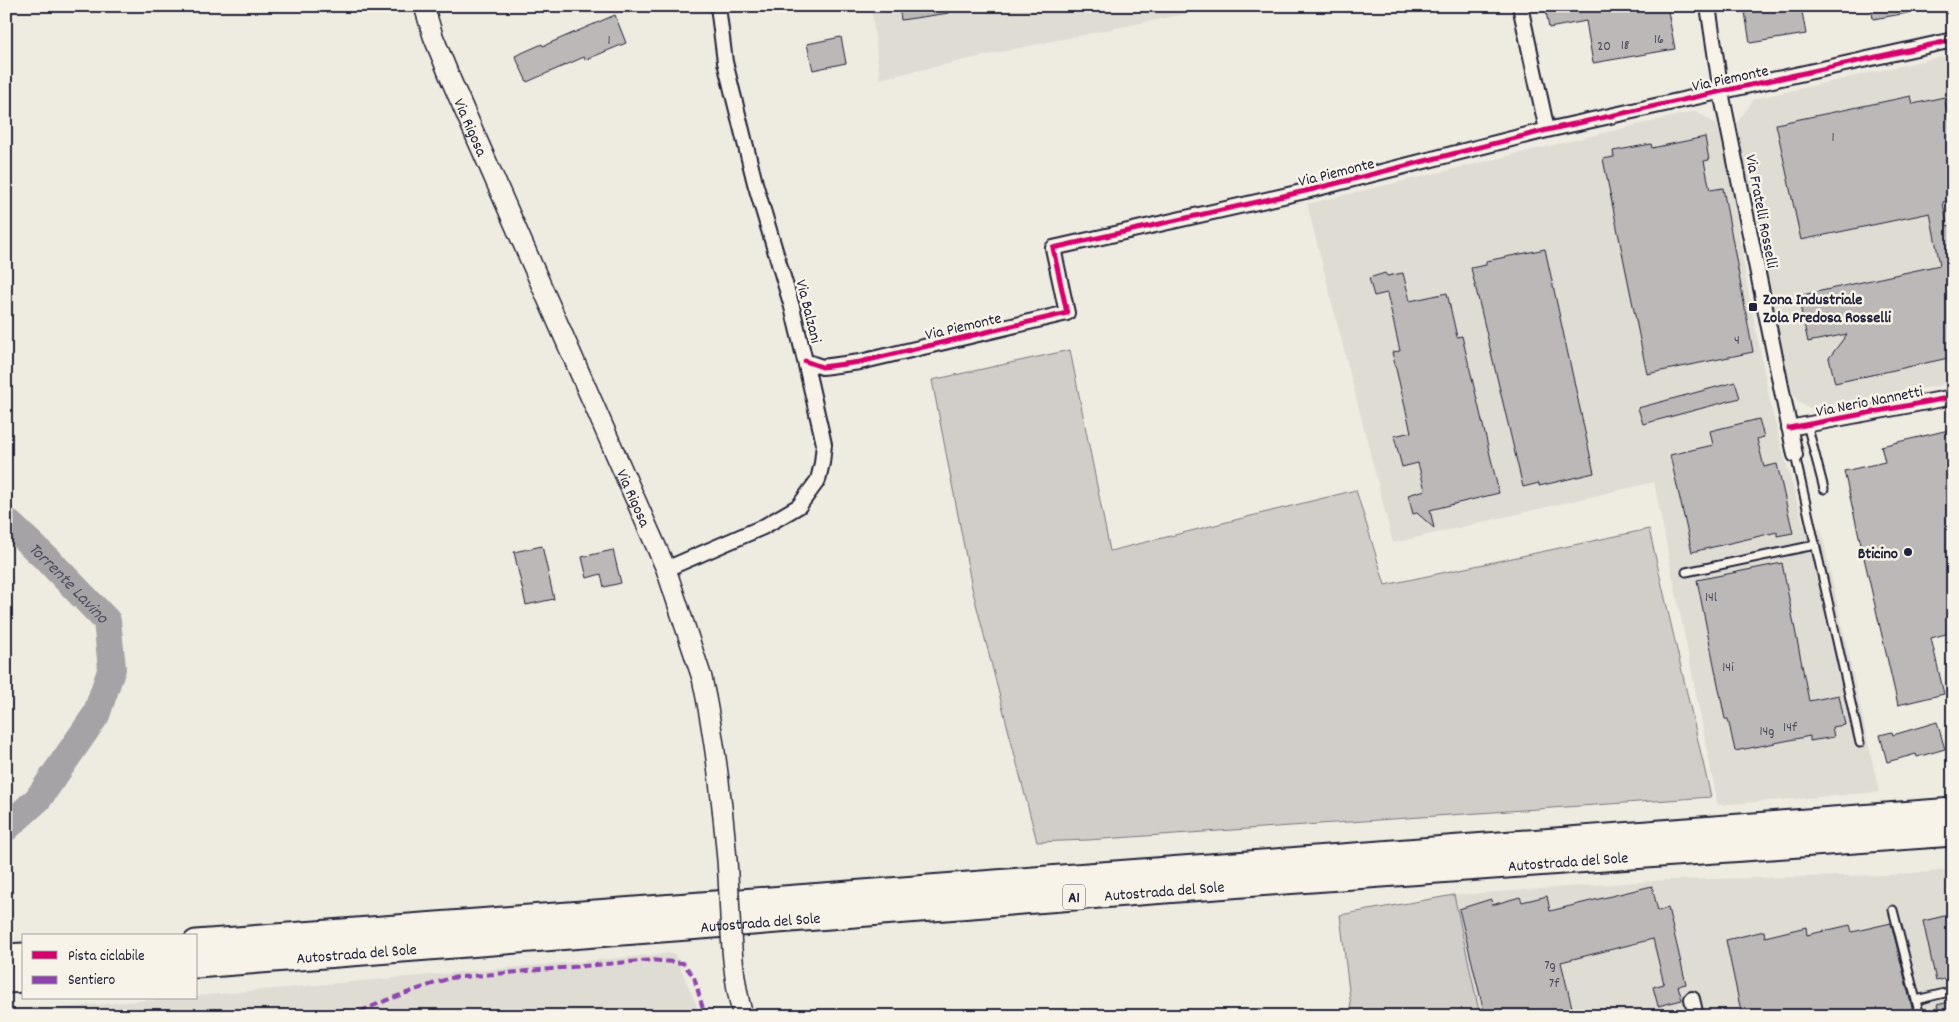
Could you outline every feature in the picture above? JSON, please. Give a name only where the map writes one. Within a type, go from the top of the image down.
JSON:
[{"type":"highway","name":"Autostrada del Sole","points":[[198,943],[1953,811]]},
{"type":"highway","name":"Autostrada del Sole","points":[[198,965],[1256,883],[1953,833]]},
{"type":"highway","points":[[6,957],[22,956]]},
{"type":"highway","points":[[6,980],[22,979]]},
{"type":"main road","name":"Via Rigosa","points":[[424,6],[433,36],[451,80],[666,570],[702,678],[712,726],[718,770],[727,860],[734,966],[743,1016]]},
{"type":"street","name":"Via Balzani","points":[[666,570],[781,518],[799,506],[818,480],[824,444],[792,307],[755,183],[725,62],[718,6]]},
{"type":"street","points":[[1520,6],[1547,130]]},
{"type":"street","name":"Via Fratelli Rosselli","points":[[1708,6],[1721,92],[1795,455]]},
{"type":"street","name":"Via Piemonte","points":[[805,361],[822,367],[860,362],[1067,313],[1053,248],[1310,190],[1547,130],[1953,40]]},
{"type":"street","name":"Via Nerio Nannetti","points":[[1789,428],[1953,397]]},
{"type":"street","points":[[1692,999],[1696,1016]]},
{"type":"lane","points":[[1807,424],[1824,489]]},
{"type":"lane","points":[[1795,455],[1860,743]]},
{"type":"lane","points":[[1686,572],[1815,545]]},
{"type":"lane","points":[[1893,910],[1920,1016]]},
{"type":"lane","points":[[1916,1000],[1953,991]]},
{"type":"shaded area","points":[[871,6],[1223,6],[880,79]]},
{"type":"shaded area","points":[[1953,54],[1953,383],[1811,409],[1800,403],[1792,394],[1735,126],[1754,99]]},
{"type":"shaded area","points":[[1696,111],[1722,128],[1746,279],[1772,412],[1806,533],[1821,529],[1879,792],[1718,805],[1654,482],[1393,543],[1307,204]]},
{"type":"shaded area","points":[[1070,350],[1110,551],[1356,490],[1385,585],[1649,529],[1711,797],[1037,842],[972,588],[932,380]]},
{"type":"shaded area","points":[[1953,870],[1953,1016],[1480,1016],[1454,895],[1669,880],[1888,875]]},
{"type":"shaded area","points":[[1454,895],[1480,1016],[1352,1016],[1340,915]]},
{"type":"shaded area","points":[[674,953],[701,1016],[6,1016],[6,1013],[149,1000],[198,1000],[198,996]]},
{"type":"building","points":[[899,6],[949,6],[949,13],[901,20]]},
{"type":"building","points":[[1545,6],[1667,6],[1675,49],[1593,63],[1586,21],[1549,28]]},
{"type":"building","points":[[1744,6],[1801,6],[1806,34],[1750,43]]},
{"type":"building","points":[[1871,6],[1907,6],[1908,13],[1873,19]]},
{"type":"building","points":[[615,15],[626,43],[585,60],[584,57],[527,82],[515,56]]},
{"type":"building","points":[[841,37],[846,63],[813,70],[807,44]]},
{"type":"building","points":[[1911,96],[1913,104],[1944,97],[1953,137],[1953,200],[1943,202],[1947,226],[1953,225],[1953,357],[1835,383],[1829,358],[1847,334],[1808,342],[1798,296],[1940,265],[1930,213],[1801,240],[1776,124]]},
{"type":"building","points":[[1705,137],[1709,160],[1704,161],[1710,190],[1723,188],[1753,352],[1647,374],[1603,159],[1614,157],[1613,151],[1651,144],[1652,148]]},
{"type":"building","points":[[1545,249],[1594,473],[1539,486],[1539,483],[1523,487],[1471,268],[1486,265],[1486,261]]},
{"type":"building","points":[[1385,273],[1387,276],[1403,273],[1410,301],[1447,293],[1457,337],[1462,336],[1499,493],[1430,510],[1434,528],[1417,513],[1413,514],[1408,495],[1425,490],[1418,463],[1402,467],[1394,436],[1411,432],[1392,352],[1400,351],[1387,293],[1374,296],[1369,278]]},
{"type":"building","points":[[1735,382],[1740,398],[1643,424],[1638,408]]},
{"type":"building","points":[[1759,419],[1764,437],[1757,439],[1764,467],[1777,464],[1793,533],[1777,536],[1777,532],[1692,552],[1670,455],[1713,445],[1710,431]]},
{"type":"building","name":"Bticino","points":[[1953,429],[1953,632],[1931,638],[1944,694],[1898,705],[1844,471],[1885,462],[1881,446]]},
{"type":"building","points":[[542,546],[554,599],[526,605],[514,552]]},
{"type":"building","points":[[613,550],[621,583],[604,587],[601,574],[587,578],[582,557]]},
{"type":"building","points":[[1782,563],[1809,701],[1839,695],[1845,725],[1832,727],[1834,737],[1810,741],[1810,736],[1735,751],[1728,719],[1725,719],[1697,580]]},
{"type":"building","points":[[1937,722],[1945,749],[1917,757],[1916,754],[1887,762],[1880,735],[1892,732],[1893,735]]},
{"type":"building","points":[[1652,886],[1658,911],[1668,908],[1686,984],[1678,986],[1682,1000],[1658,1006],[1653,987],[1664,984],[1653,939],[1561,962],[1574,1016],[1485,1016],[1459,909],[1491,899],[1492,905],[1520,897],[1522,902],[1547,896],[1550,911]]},
{"type":"building","points":[[1953,914],[1953,977],[1936,981],[1923,921]]},
{"type":"building","points":[[1891,923],[1914,1016],[1742,1016],[1726,940],[1764,931],[1765,937],[1806,927],[1807,935],[1850,925],[1852,932]]},
{"type":"building","points":[[1953,1001],[1953,1016],[1940,1016],[1937,1005]]},
{"type":"waterway","name":"Torrente Lavino","points":[[6,521],[50,562],[107,621],[112,668],[96,715],[38,799],[6,828]]},
{"type":"marked path","points":[[349,1016],[392,998],[450,978],[651,960],[683,963],[694,977],[705,1016]]},
{"type":"cycle path","points":[[805,361],[822,367],[860,362],[1067,313],[1053,248],[1310,190],[1547,130],[1953,40]]},
{"type":"cycle path","points":[[1789,428],[1953,397]]},
{"type":"place","name":"Zona Industriale Zola Predosa Rosselli","points":[[1753,307]]},
{"type":"place","name":"Bticino","points":[[1908,552]]}]
